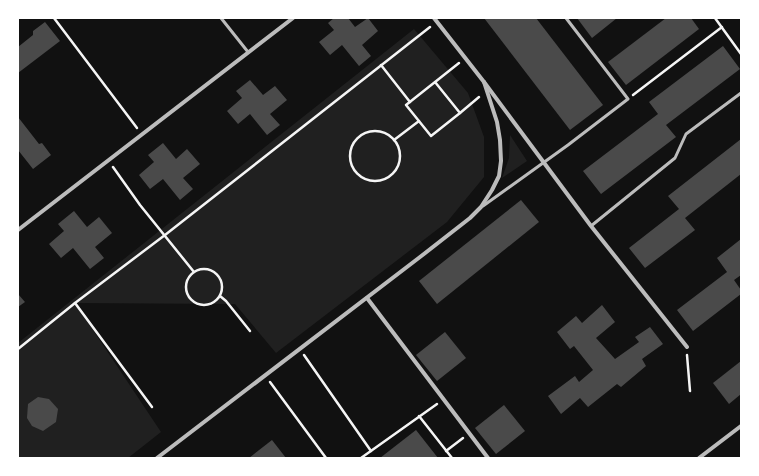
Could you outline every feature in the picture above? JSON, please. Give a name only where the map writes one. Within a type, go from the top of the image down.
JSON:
[{"type":"street","points":[[18,230],[292,18]]},
{"type":"street","points":[[435,20],[484,82],[591,226],[687,347]]},
{"type":"street","points":[[157,458],[367,298],[470,218],[481,207],[499,176],[501,161],[497,122],[484,82]]},
{"type":"street","points":[[367,298],[488,458]]},
{"type":"street","points":[[699,458],[741,426]]},
{"type":"lane","points":[[221,18],[248,52]]},
{"type":"lane","points":[[481,207],[544,163],[628,99],[566,18]]},
{"type":"lane","points":[[591,226],[675,158],[686,134],[741,93]]},
{"type":"path","points":[[54,18],[142,135]]},
{"type":"path","points":[[715,18],[741,54]]},
{"type":"path","points":[[18,349],[381,65],[435,20]]},
{"type":"path","points":[[628,99],[722,28]]},
{"type":"path","points":[[465,58],[406,105],[431,136],[486,92]]},
{"type":"path","points":[[381,65],[410,102]]},
{"type":"path","points":[[435,82],[460,113]]},
{"type":"path","points":[[394,140],[419,121]]},
{"type":"path","points":[[370,131],[378,131],[386,134],[394,140],[400,153],[399,162],[396,170],[390,176],[374,182],[358,176],[353,169],[350,160],[352,145],[356,139],[370,131]]},
{"type":"path","points":[[108,160],[140,205],[194,272]]},
{"type":"path","points":[[209,269],[218,275],[222,286],[220,296],[216,301],[205,305],[200,305],[190,298],[187,293],[187,282],[189,277],[194,272],[209,269]]},
{"type":"path","points":[[220,296],[226,301],[250,331]]},
{"type":"path","points":[[75,303],[152,407]]},
{"type":"path","points":[[687,347],[690,391]]},
{"type":"path","points":[[300,348],[371,451]]},
{"type":"path","points":[[265,376],[326,458]]},
{"type":"path","points":[[361,458],[443,400]]},
{"type":"path","points":[[419,416],[452,458]]},
{"type":"path","points":[[446,451],[469,433]]},
{"type":"shaded area","points":[[414,29],[468,93],[484,137],[484,177],[447,222],[276,353],[235,304],[75,303],[161,432],[128,458],[18,458],[18,343]]},
{"type":"shaded area","points":[[510,135],[527,161],[502,178],[509,158]]},
{"type":"building","points":[[334,18],[348,18],[355,27],[368,18],[378,31],[362,45],[371,56],[359,66],[342,45],[330,55],[319,42],[334,30],[328,23]]},
{"type":"building","points":[[484,18],[536,18],[603,105],[570,130]]},
{"type":"building","points":[[577,18],[617,18],[592,38]]},
{"type":"building","points":[[666,18],[691,18],[699,29],[626,85],[608,62]]},
{"type":"building","points":[[45,22],[60,41],[18,73],[18,47],[33,35],[33,31]]},
{"type":"building","points":[[723,46],[740,69],[666,125],[676,137],[601,194],[583,171],[658,114],[649,102]]},
{"type":"building","points":[[250,80],[263,95],[275,86],[287,100],[270,114],[280,125],[267,135],[250,114],[238,124],[227,111],[242,98],[236,91]]},
{"type":"building","points":[[18,117],[39,144],[42,143],[51,155],[33,169],[18,150]]},
{"type":"building","points":[[741,139],[741,174],[685,218],[695,230],[645,268],[629,248],[679,209],[668,196]]},
{"type":"building","points":[[163,143],[176,159],[187,149],[200,164],[183,178],[193,189],[180,200],[163,179],[150,189],[139,175],[154,162],[148,155]]},
{"type":"building","points":[[521,200],[539,222],[437,304],[419,281]]},
{"type":"building","points":[[74,211],[87,227],[99,217],[112,233],[95,247],[104,258],[90,269],[73,248],[61,258],[49,244],[64,231],[58,224]]},
{"type":"building","points":[[741,239],[741,275],[734,280],[741,290],[741,294],[693,331],[677,310],[727,272],[717,258]]},
{"type":"building","points":[[18,294],[25,302],[18,307]]},
{"type":"building","points":[[602,305],[615,322],[596,338],[615,359],[639,342],[635,337],[650,327],[663,344],[642,359],[646,366],[621,387],[617,384],[588,407],[580,398],[561,414],[548,396],[575,376],[579,382],[593,370],[574,346],[570,349],[557,332],[576,316],[582,323]]},
{"type":"building","points":[[445,332],[466,358],[437,381],[416,355]]},
{"type":"building","points":[[741,361],[741,394],[729,404],[713,383]]},
{"type":"building","points":[[38,397],[49,399],[58,409],[56,422],[43,431],[32,426],[27,418],[28,404]]},
{"type":"building","points":[[504,405],[525,431],[496,454],[475,428]]},
{"type":"building","points":[[416,430],[438,458],[380,458]]},
{"type":"building","points":[[272,440],[286,458],[249,458]]}]
